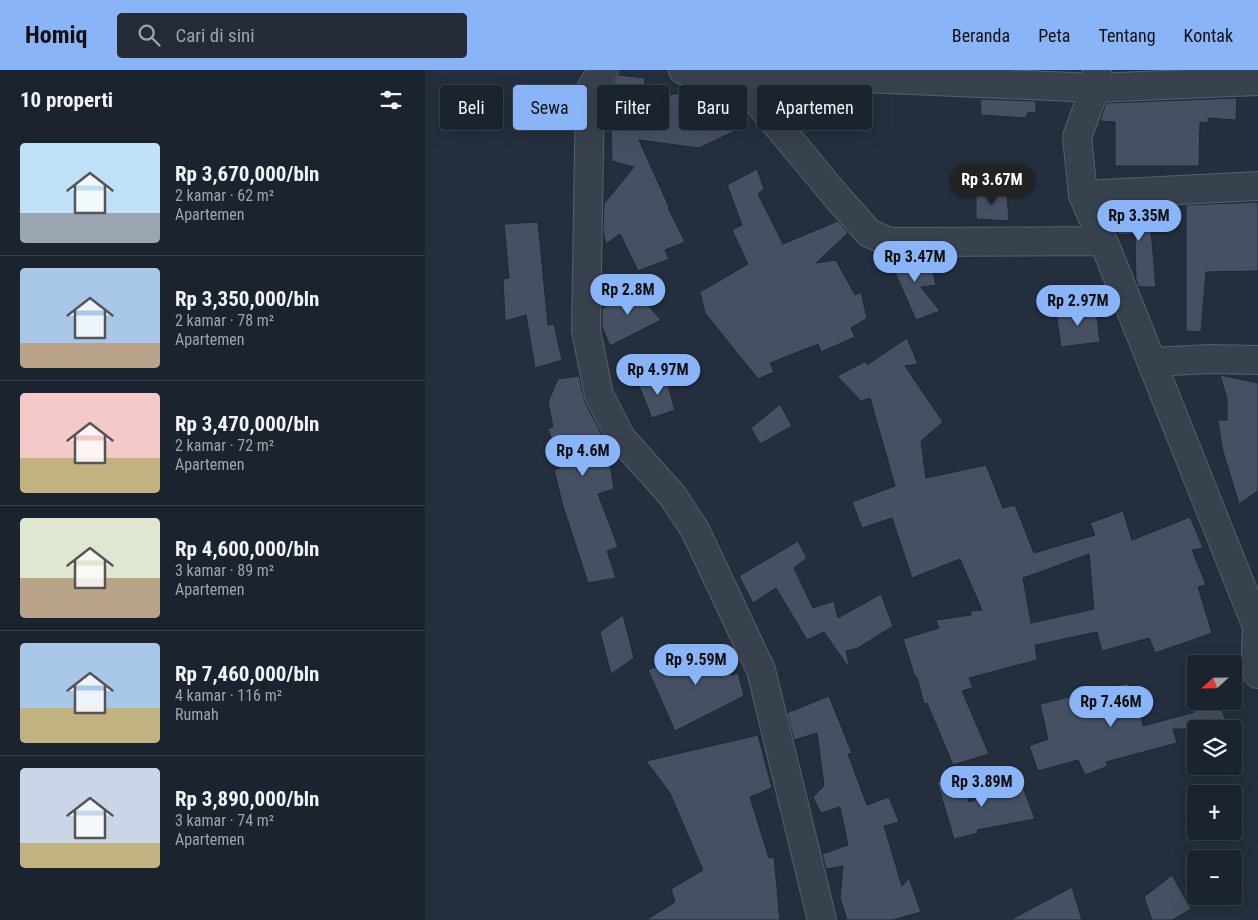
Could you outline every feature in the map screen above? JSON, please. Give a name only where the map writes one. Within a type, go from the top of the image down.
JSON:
[{"type":"street","points":[[604,70],[590,91],[586,322],[586,331],[599,395],[621,438],[672,495],[695,530],[761,670],[822,920]]},
{"type":"street","points":[[683,70],[1258,81]]},
{"type":"street","points":[[733,72],[869,233],[889,242],[1103,241]]},
{"type":"street","points":[[1096,79],[1077,137],[1083,195],[1213,514],[1257,629],[1258,674]]},
{"type":"street","points":[[1083,195],[1258,186]]},
{"type":"street","points":[[1152,362],[1209,359],[1258,360]]},
{"type":"building","points":[[618,75],[645,78],[644,85],[613,85]]},
{"type":"building","points":[[679,93],[679,130],[737,130],[699,148],[639,140],[668,208],[685,242],[665,250],[669,259],[638,271],[620,234],[606,244],[603,231],[604,204],[634,167],[612,161],[611,130],[669,130],[669,95]]},
{"type":"building","points":[[1237,98],[1236,120],[1208,118],[1208,123],[1200,122],[1199,166],[1115,166],[1115,122],[1100,121],[1106,103]]},
{"type":"building","points":[[980,99],[1036,101],[1036,113],[1028,112],[1026,118],[981,115]]},
{"type":"building","points":[[757,169],[764,189],[758,194],[783,244],[838,221],[848,233],[816,263],[836,260],[855,295],[861,292],[867,318],[851,328],[855,337],[821,352],[818,344],[770,363],[774,372],[758,379],[705,313],[700,292],[748,264],[732,230],[742,225],[727,185]]},
{"type":"building","points":[[976,191],[1007,194],[1009,221],[976,219]]},
{"type":"building","points":[[1258,202],[1258,271],[1206,272],[1201,332],[1186,331],[1186,205]]},
{"type":"building","points":[[1149,207],[1156,287],[1139,287],[1136,280],[1135,234],[1118,235],[1116,209]]},
{"type":"building","points":[[538,222],[548,325],[554,324],[562,360],[535,368],[526,315],[505,321],[503,279],[509,278],[504,224]]},
{"type":"building","points":[[883,256],[925,257],[932,269],[936,285],[921,287],[940,311],[916,320],[897,277]]},
{"type":"building","points":[[643,282],[646,303],[661,320],[610,346],[602,327],[602,309]]},
{"type":"building","points":[[1096,308],[1100,342],[1061,347],[1056,312]]},
{"type":"building","points":[[907,338],[918,364],[905,366],[943,422],[921,441],[926,478],[986,465],[1003,508],[1015,505],[1034,553],[1095,535],[1090,523],[1123,511],[1132,540],[1190,517],[1203,548],[1192,550],[1206,585],[1198,587],[1212,633],[1155,653],[1149,638],[1102,651],[1097,632],[1035,645],[1037,660],[969,678],[973,688],[962,691],[989,754],[953,765],[927,703],[924,704],[917,677],[915,677],[903,639],[939,628],[936,620],[971,615],[971,611],[982,610],[960,559],[912,578],[892,518],[862,528],[852,502],[895,486],[870,398],[861,401],[837,376],[866,361],[867,365]],"holes":[[[1089,554],[1094,609],[1031,623],[1023,578]]]},
{"type":"building","points":[[664,372],[675,410],[652,418],[639,386]]},
{"type":"building","points":[[1220,375],[1258,383],[1258,491],[1239,504],[1222,448],[1218,420],[1227,420],[1227,398]]},
{"type":"building","points":[[579,376],[585,402],[607,445],[614,489],[598,494],[618,547],[607,551],[616,578],[588,583],[563,506],[554,470],[561,467],[548,429],[553,427],[548,402],[558,379]]},
{"type":"building","points":[[780,404],[792,426],[760,444],[751,428]]},
{"type":"building","points":[[798,541],[807,558],[794,568],[813,608],[834,601],[838,618],[881,594],[893,626],[858,648],[846,651],[849,665],[847,665],[824,632],[807,640],[776,588],[753,603],[739,576]]},
{"type":"building","points":[[623,615],[634,658],[611,674],[600,632]]},
{"type":"building","points":[[720,645],[732,675],[738,673],[744,696],[675,731],[648,670],[680,656],[682,660]]},
{"type":"building","points":[[1128,683],[1134,709],[1139,708],[1143,726],[1195,712],[1194,710],[1221,710],[1226,720],[1187,720],[1187,729],[1173,729],[1177,743],[1106,762],[1108,766],[1085,775],[1078,760],[1038,771],[1029,746],[1048,739],[1040,704]]},
{"type":"building","points":[[829,696],[852,753],[848,754],[867,805],[889,797],[899,822],[884,826],[902,886],[909,878],[921,912],[893,920],[847,920],[840,898],[843,866],[826,869],[822,854],[848,845],[840,807],[821,813],[813,797],[824,786],[817,733],[794,740],[787,713]]},
{"type":"building","points":[[758,735],[772,788],[750,797],[769,858],[774,857],[780,920],[646,920],[675,902],[671,889],[703,870],[670,793],[646,761]]},
{"type":"building","points":[[961,775],[969,802],[1022,785],[1035,819],[977,830],[978,833],[954,839],[937,782]]},
{"type":"building","points":[[1172,875],[1187,905],[1191,909],[1172,920],[1152,920],[1144,897]]},
{"type":"building","points":[[1072,887],[1082,920],[1010,920]]}]
